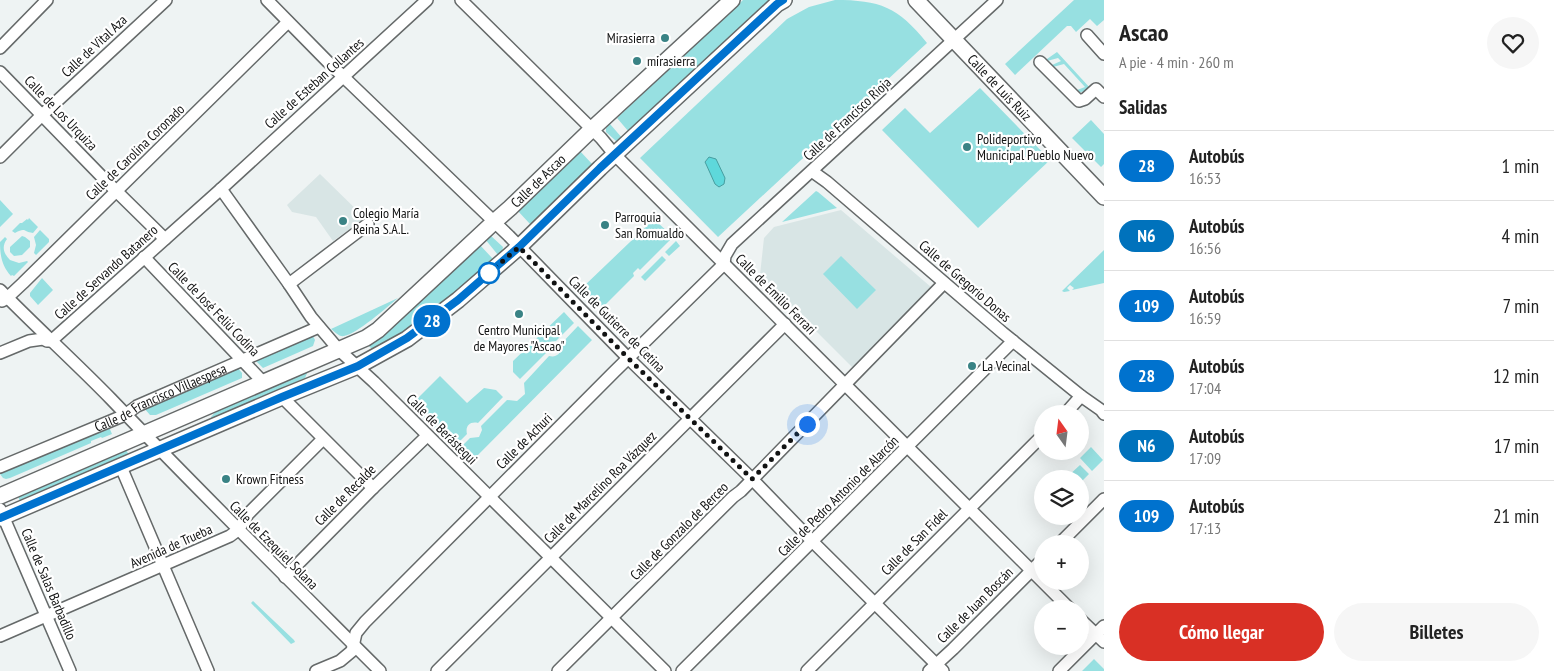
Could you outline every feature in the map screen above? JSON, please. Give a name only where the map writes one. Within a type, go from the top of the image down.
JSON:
[{"type":"street","points":[[0,48],[47,0]]},
{"type":"street","name":"Calle de Vital Aza","points":[[0,157],[42,115],[166,0]]},
{"type":"street","name":"Calle de Gutierre de Cetina","points":[[267,0],[494,222],[629,359],[752,479],[936,669]]},
{"type":"street","name":"Calle de Esteban Collantes","points":[[221,189],[428,0]]},
{"type":"street","name":"Calle de Emilio Ferrari","points":[[461,0],[1061,600]]},
{"type":"street","name":"Calle de Ascao","points":[[339,350],[366,338],[378,330],[732,0]]},
{"type":"street","points":[[1,515],[121,467],[358,366],[407,338],[438,316],[519,247],[615,154],[777,4],[784,0]]},
{"type":"street","name":"Calle de Luis Ruiz","points":[[916,0],[1104,197]]},
{"type":"street","name":"Calle de Francisco Rioja","points":[[724,264],[725,256],[732,244],[998,0]]},
{"type":"street","name":"Calle de Carolina Coronado","points":[[2,296],[117,191],[288,22]]},
{"type":"street","points":[[1086,35],[1104,54]]},
{"type":"street","points":[[1040,62],[1079,101],[1085,99],[1096,89],[1104,97]]},
{"type":"street","name":"Calle de Los Urquiza","points":[[0,72],[165,239]]},
{"type":"street","name":"Calle de Gregorio Donas","points":[[812,172],[827,182],[1013,341],[1081,396],[1103,410]]},
{"type":"street","name":"Calle de Servando Batanero","points":[[51,341],[221,189]]},
{"type":"street","name":"Calle de Berástegui","points":[[221,189],[319,327],[339,350],[358,366],[665,671]]},
{"type":"street","points":[[289,284],[368,224]]},
{"type":"street","name":"Calle de José Feliú Codina","points":[[144,257],[263,382]]},
{"type":"street","name":"Calle de Achuri","points":[[354,646],[356,633],[364,622],[724,264]]},
{"type":"street","name":"Calle de Gonzalo de Berceo","points":[[558,671],[752,479],[944,283]]},
{"type":"street","name":"Calle de Ezequiel Solana","points":[[2,296],[51,341],[285,578],[380,671]]},
{"type":"street","name":"Calle de Marcelino Roa Vázquez","points":[[436,671],[785,324]]},
{"type":"street","name":"Calle de Francisco Villaespesa","points":[[0,467],[125,415],[137,406],[319,327]]},
{"type":"street","points":[[0,353],[29,341],[43,339],[51,341]]},
{"type":"street","name":"Calle de Pedro Antonio de Alarcón","points":[[682,671],[1013,341]]},
{"type":"street","points":[[308,386],[315,375],[341,362],[339,350]]},
{"type":"street","name":"Calle de Francisco Villaespesa","points":[[0,496],[339,350]]},
{"type":"street","points":[[1073,405],[1081,396]]},
{"type":"street","points":[[282,397],[373,488]]},
{"type":"street","name":"Calle de Francisco Villaespesa","points":[[159,450],[158,438],[162,433],[202,416],[209,406]]},
{"type":"street","name":"Calle de Recalde","points":[[285,578],[427,436]]},
{"type":"street","name":"Avenida de Trueba","points":[[0,636],[219,542],[238,530],[248,514],[323,439]]},
{"type":"street","name":"Calle de San Fidel","points":[[807,671],[1034,444]]},
{"type":"street","points":[[121,467],[208,671]]},
{"type":"street","points":[[1068,535],[1104,498]]},
{"type":"street","name":"Calle de Salas Barbadillo","points":[[1,515],[70,671]]},
{"type":"street","name":"Calle de Juan Boscán","points":[[936,669],[953,649],[1034,567]]},
{"type":"street","points":[[1059,671],[1104,626]]},
{"type":"street","points":[[1089,628],[1104,642]]},
{"type":"street","points":[[316,671],[340,661],[352,651],[354,646]]},
{"type":"shaded area","points":[[743,0],[772,0],[629,132],[617,118]]},
{"type":"shaded area","points":[[835,0],[864,2],[887,8],[907,21],[927,43],[718,237],[640,158],[787,19],[809,7]]},
{"type":"shaded area","points":[[1074,0],[1104,0],[1104,20],[1097,26],[1090,19],[1076,32],[1071,26],[1067,26],[1015,75],[1005,64]]},
{"type":"shaded area","points":[[1057,52],[1091,89],[1076,92],[1085,87],[1064,64],[1052,66],[1061,61],[1058,58],[1047,61]]},
{"type":"shaded area","name":"Polideportivo Municipal Pueblo Nuevo","points":[[980,88],[1050,160],[978,228],[882,130],[905,108],[930,133]]},
{"type":"shaded area","points":[[1091,120],[1104,134],[1104,164],[1101,167],[1072,138]]},
{"type":"shaded area","points":[[610,124],[623,139],[622,141],[616,141],[606,132],[606,128]]},
{"type":"shaded area","points":[[580,151],[593,165],[530,224],[517,210]]},
{"type":"shaded area","points":[[709,157],[716,159],[725,178],[724,184],[719,187],[715,184],[705,162]]},
{"type":"shaded area","points":[[320,174],[365,218],[333,241],[316,217],[292,212],[287,205]]},
{"type":"shaded area","points":[[816,191],[837,208],[782,222]]},
{"type":"shaded area","points":[[0,200],[13,214],[0,227]]},
{"type":"shaded area","points":[[841,210],[931,287],[853,368],[760,275],[764,238],[774,227]]},
{"type":"shaded area","points":[[29,218],[38,227],[33,233],[23,230],[15,233],[12,231],[20,223]]},
{"type":"shaded area","points":[[653,220],[671,235],[671,239],[640,270],[638,268],[633,273],[634,276],[602,308],[584,291],[583,287]]},
{"type":"shaded area","points":[[40,230],[49,239],[49,242],[36,255],[34,253],[36,245],[34,237]]},
{"type":"shaded area","points":[[490,235],[503,247],[502,252],[498,255],[485,239]]},
{"type":"shaded area","points":[[22,236],[30,241],[30,247],[22,255],[14,256],[10,252],[10,247]]},
{"type":"shaded area","points":[[5,237],[7,239],[4,250],[10,260],[19,263],[28,262],[14,276],[11,276],[8,272],[1,256],[0,242]]},
{"type":"shaded area","points":[[676,241],[680,246],[669,256],[665,252]]},
{"type":"shaded area","points":[[479,244],[493,259],[450,297],[413,326],[372,349],[367,344]]},
{"type":"shaded area","points":[[1104,250],[1104,283],[1072,290],[1074,288],[1070,285],[1067,288],[1070,291],[1062,291]]},
{"type":"shaded area","points":[[662,256],[666,260],[645,281],[641,277]]},
{"type":"shaded area","points":[[841,256],[876,290],[857,309],[823,274]]},
{"type":"shaded area","points":[[42,278],[53,290],[38,305],[30,296],[30,293]]},
{"type":"shaded area","points":[[398,298],[372,320],[350,334],[340,336],[331,329]]},
{"type":"shaded area","points":[[564,312],[574,323],[556,341],[548,342],[545,349],[546,353],[520,379],[513,372],[513,361]]},
{"type":"shaded area","points":[[578,326],[592,340],[469,464],[457,451],[470,438],[479,437],[482,430],[481,426],[507,400],[517,401],[525,394],[524,383],[549,356],[558,354],[560,345]]},
{"type":"shaded area","points":[[313,336],[315,340],[313,346],[263,368],[256,361]]},
{"type":"shaded area","points":[[237,367],[242,373],[242,378],[156,415],[150,415],[144,408]]},
{"type":"shaded area","points":[[308,371],[305,378],[212,419],[211,417],[217,410]]},
{"type":"shaded area","points":[[440,376],[467,403],[484,388],[496,390],[503,397],[478,423],[469,425],[467,434],[453,448],[411,405]]},
{"type":"shaded area","points":[[109,427],[112,434],[91,441],[91,443],[10,478],[3,478],[0,474]]},
{"type":"shaded area","points":[[1091,447],[1103,460],[1092,471],[1082,460],[1089,460],[1089,449]]},
{"type":"shaded area","points":[[126,450],[129,455],[20,502],[18,496]]},
{"type":"shaded area","points":[[1080,465],[1085,470],[1075,470]]},
{"type":"shaded area","points":[[253,601],[295,642],[291,644],[251,603]]},
{"type":"shaded area","points":[[1094,659],[1104,671],[1082,671]]},
{"type":"bus line","name":"28","points":[[0,518],[358,366],[407,338],[458,300],[519,247],[600,168],[783,0]]},
{"type":"place","name":"Mirasierra","points":[[665,38]]},
{"type":"place","name":"mirasierra","points":[[637,61]]},
{"type":"place","name":"Polideportivo Municipal Pueblo Nuevo","points":[[967,147]]},
{"type":"place","name":"Colegio María Reina S.A.L.","points":[[343,221]]},
{"type":"place","name":"Parroquia San Romualdo","points":[[605,225]]},
{"type":"place","name":"Centro Municipal de Mayores \"Ascao\"","points":[[519,314]]},
{"type":"place","name":"La Vecinal","points":[[972,366]]},
{"type":"place","name":"Krown Fitness","points":[[226,479]]},
{"type":"route","points":[[489,273],[519,247],[681,411],[752,479],[807,424]]}]
